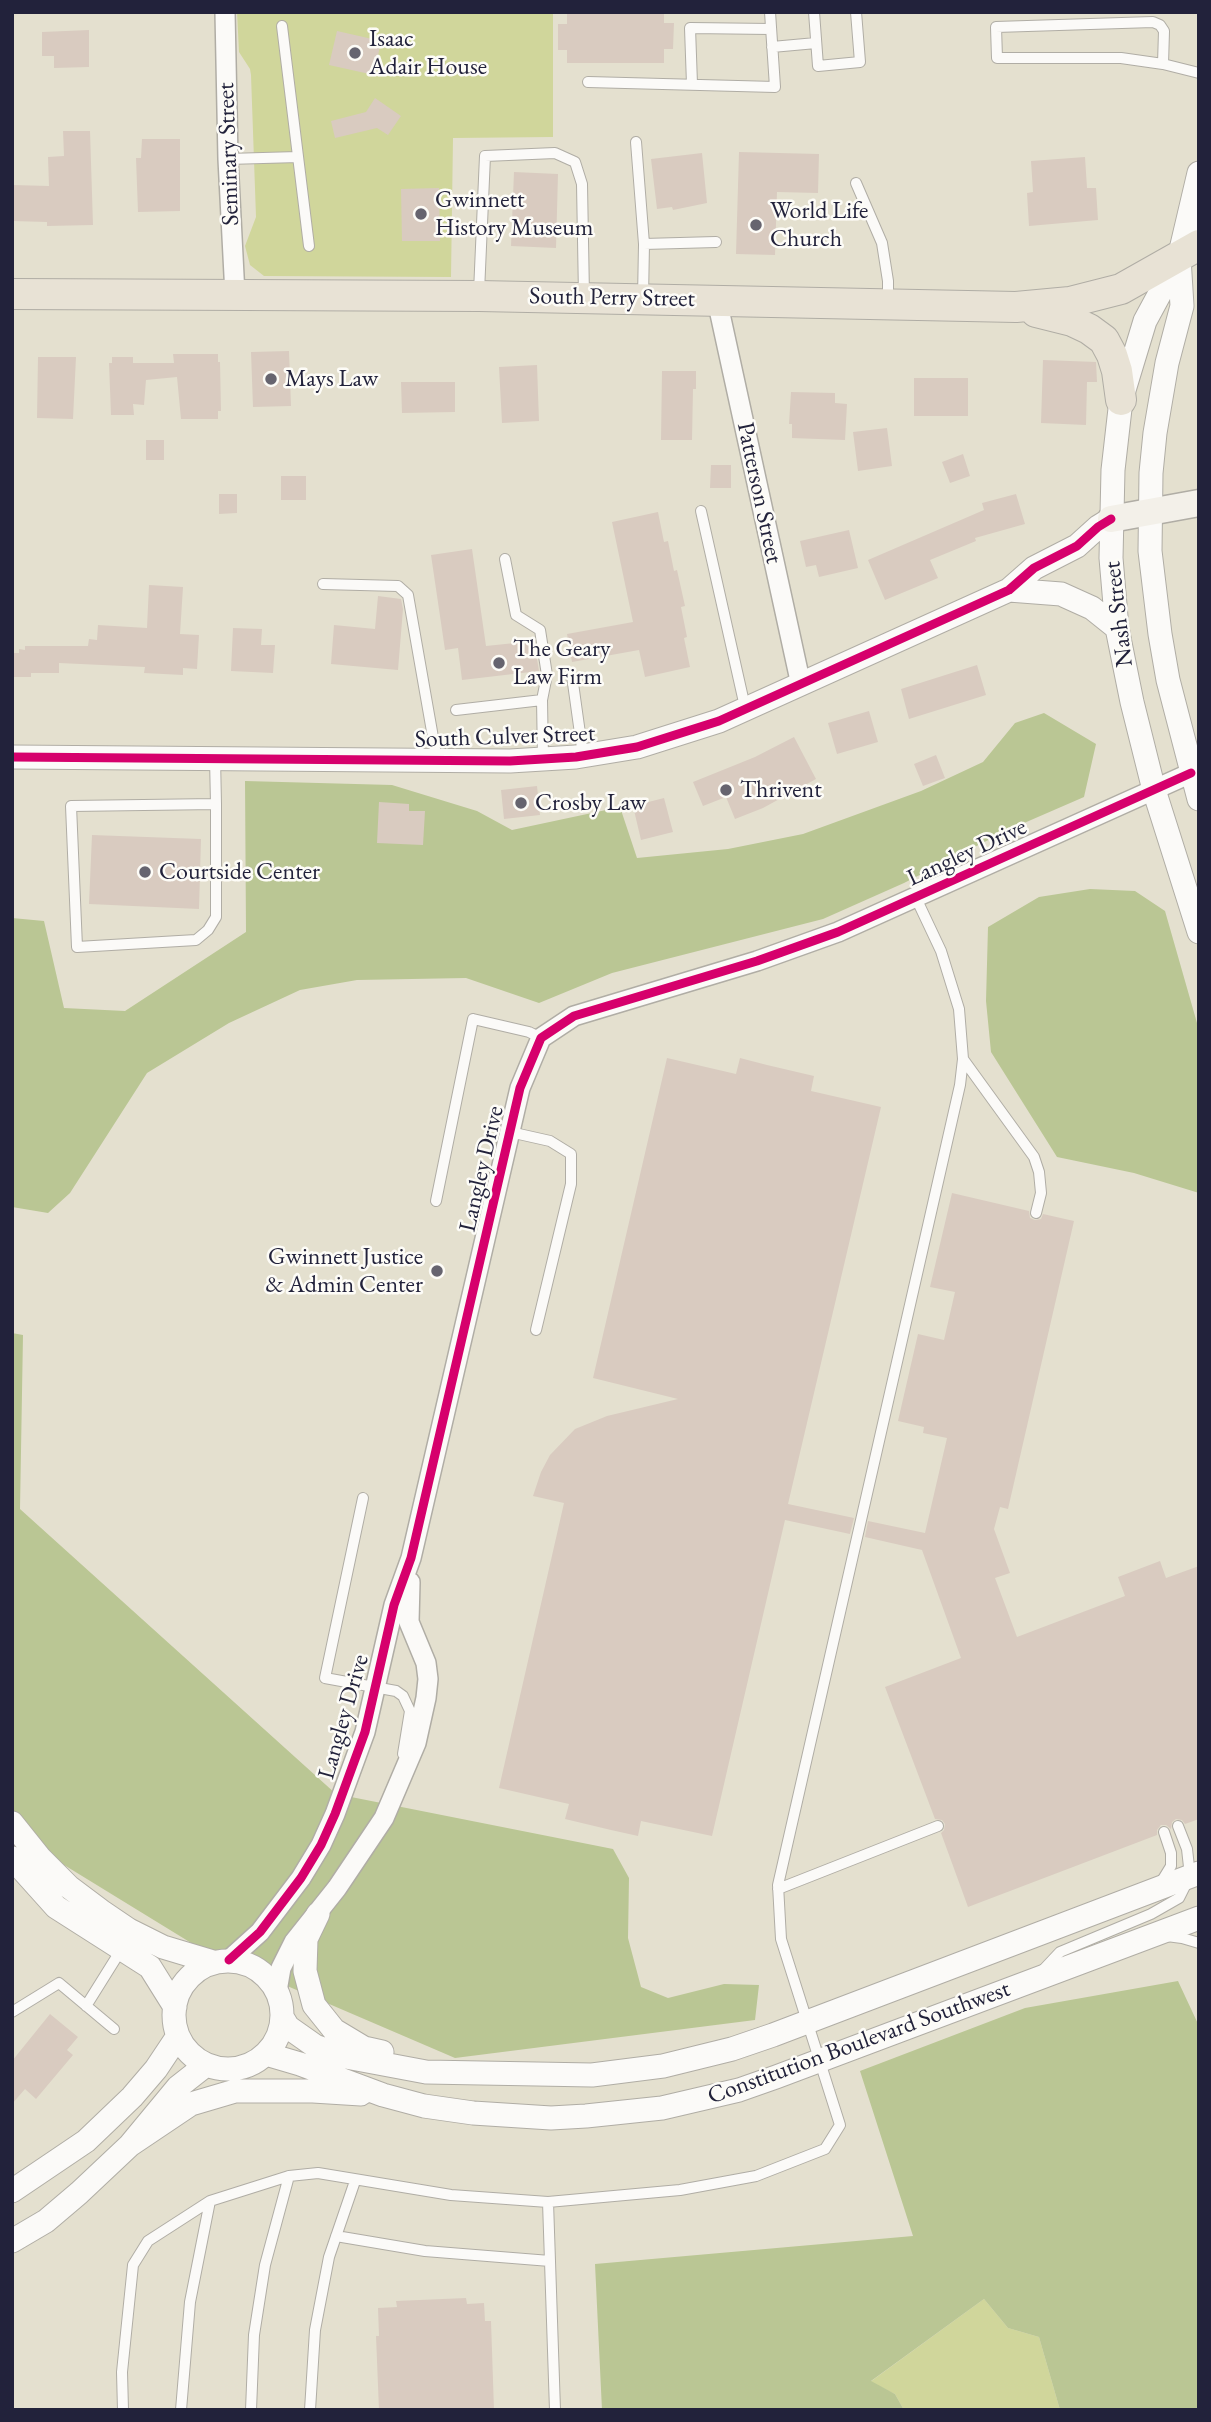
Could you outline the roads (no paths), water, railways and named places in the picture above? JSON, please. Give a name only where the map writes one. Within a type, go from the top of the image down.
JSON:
[{"type":"main road","name":"South Perry Street","points":[[12,294],[643,298],[1016,307],[1070,302],[1121,289],[1189,251]]},
{"type":"main road","points":[[1016,307],[1072,321],[1104,340],[1117,371],[1121,400]]},
{"type":"main road","points":[[1111,519],[1199,503]]},
{"type":"street","name":"Seminary Street","points":[[225,12],[228,159],[235,295]]},
{"type":"street","name":"Nash Street","points":[[1199,173],[1182,306],[1167,363],[1155,433],[1150,514],[1150,551],[1160,634],[1168,680],[1195,772],[1199,799]]},
{"type":"street","name":"Nash Street","points":[[1189,251],[1145,321],[1121,400],[1113,470],[1111,558],[1117,628],[1132,702],[1154,790],[1199,932]]},
{"type":"street","name":"Patterson Street","points":[[717,300],[801,685]]},
{"type":"street","points":[[1009,590],[1034,568],[1077,547],[1111,519]]},
{"type":"street","name":"South Culver Street","points":[[12,757],[543,760],[637,747],[748,709],[1009,590]]},
{"type":"street","points":[[1009,590],[1044,591],[1069,596],[1092,608],[1117,628]]},
{"type":"street","name":"Langley Drive","points":[[221,1961],[260,1932],[301,1878],[321,1845],[365,1732],[394,1605],[411,1558],[523,1079],[541,1038],[574,1016],[798,947],[838,932],[1195,772]]},
{"type":"street","name":"Langley Drive","points":[[277,1991],[281,1968],[294,1942],[318,1914],[384,1818],[416,1743],[428,1679],[426,1663],[409,1622],[411,1558]]},
{"type":"street","points":[[12,1823],[40,1858],[60,1877],[129,1930],[163,1947],[221,1961],[244,1962],[269,1979],[282,2004],[280,2031],[266,2054],[244,2067],[219,2068],[206,2065],[187,2050],[178,2036],[174,2022],[174,2007],[178,1995],[192,1975],[221,1961]]},
{"type":"street","points":[[12,1858],[56,1907],[150,1967],[174,2007]]},
{"type":"street","name":"Constitution Boulevard Southwest","points":[[282,2017],[288,2027],[315,2046],[346,2057],[426,2072],[558,2076],[628,2071],[709,2056],[808,2022],[1158,1888],[1196,1870]]},
{"type":"street","points":[[318,1914],[306,1939],[305,1970],[314,2005],[334,2030],[363,2048],[432,2062],[467,2074]]},
{"type":"street","name":"Constitution Boulevard Southwest","points":[[266,2054],[383,2095],[424,2106],[473,2113],[551,2118],[662,2108],[739,2090],[1198,1919]]},
{"type":"street","points":[[12,2191],[86,2141],[132,2097],[156,2069],[178,2036]]},
{"type":"street","points":[[130,2145],[178,2087],[206,2065]]},
{"type":"street","points":[[12,2241],[46,2221],[130,2145],[191,2104],[234,2091],[313,2091],[383,2095]]},
{"type":"lane","points":[[588,82],[775,87],[770,12]]},
{"type":"lane","points":[[814,12],[818,66],[860,62],[856,12]]},
{"type":"lane","points":[[1163,64],[1164,31],[1160,25],[1153,22],[996,27],[997,58],[1121,58],[1199,73]]},
{"type":"lane","points":[[282,26],[309,246]]},
{"type":"lane","points":[[692,84],[690,28],[771,29]]},
{"type":"lane","points":[[772,47],[816,43]]},
{"type":"lane","points":[[636,142],[644,244],[643,298]]},
{"type":"lane","points":[[479,296],[485,156],[555,153],[575,162],[582,184],[584,298]]},
{"type":"lane","points":[[228,159],[298,157]]},
{"type":"lane","points":[[856,183],[882,243],[889,304]]},
{"type":"lane","points":[[644,244],[716,242]]},
{"type":"lane","points":[[701,511],[743,698],[748,709]]},
{"type":"lane","points":[[505,559],[516,615],[540,630],[547,675],[542,700],[543,760]]},
{"type":"lane","points":[[323,584],[398,586],[408,595],[437,761]]},
{"type":"lane","points":[[572,676],[583,756]]},
{"type":"lane","points":[[456,710],[542,700]]},
{"type":"lane","points":[[215,757],[216,804],[216,917],[208,930],[196,940],[77,947],[71,806],[216,804]]},
{"type":"lane","points":[[122,2410],[122,2372],[133,2265],[148,2241],[210,2201],[289,2176],[318,2173],[451,2195],[548,2202],[680,2190],[756,2176],[825,2149],[840,2124],[781,1939],[778,1889],[783,1855],[954,1112],[963,1059],[959,1009],[953,982],[942,951],[916,898]]},
{"type":"lane","points":[[436,1201],[473,1019],[529,1032],[541,1038]]},
{"type":"lane","points":[[963,1059],[1034,1157],[1039,1172],[1041,1194],[1036,1213]]},
{"type":"lane","points":[[510,1132],[550,1141],[571,1154],[570,1184],[536,1329]]},
{"type":"lane","points":[[363,1498],[325,1678],[396,1691],[403,1696],[410,1711],[396,1790]]},
{"type":"lane","points":[[778,1889],[938,1826]]},
{"type":"lane","points":[[1178,1826],[1196,1870]]},
{"type":"lane","points":[[1158,1888],[1171,1866],[1171,1853],[1164,1832]]},
{"type":"lane","points":[[1187,1849],[1196,1870]]},
{"type":"lane","points":[[1035,1979],[1060,1952],[1151,1914],[1180,1898],[1196,1870]]},
{"type":"lane","points":[[1153,1935],[1199,1943]]},
{"type":"lane","points":[[86,2006],[121,1950]]},
{"type":"lane","points":[[12,2012],[59,1983],[114,2029]]},
{"type":"lane","points":[[251,2410],[254,2335],[265,2265],[289,2176]]},
{"type":"lane","points":[[310,2410],[316,2330],[329,2257],[355,2181]]},
{"type":"lane","points":[[181,2410],[190,2302],[210,2201]]},
{"type":"lane","points":[[548,2202],[555,2410]]},
{"type":"lane","points":[[336,2236],[425,2251],[550,2261]]},
{"type":"place","name":"Isaac Adair House","points":[[355,53]]},
{"type":"place","name":"Gwinnett History Museum","points":[[421,214]]},
{"type":"place","name":"World Life Church","points":[[756,225]]},
{"type":"place","name":"Mays Law","points":[[271,379]]},
{"type":"place","name":"The Geary Law Firm","points":[[499,663]]},
{"type":"place","name":"Thrivent","points":[[726,790]]},
{"type":"place","name":"Crosby Law","points":[[521,803]]},
{"type":"place","name":"Courtside Center","points":[[145,872]]},
{"type":"place","name":"Gwinnett Justice & Admin Center","points":[[437,1271]]}]
